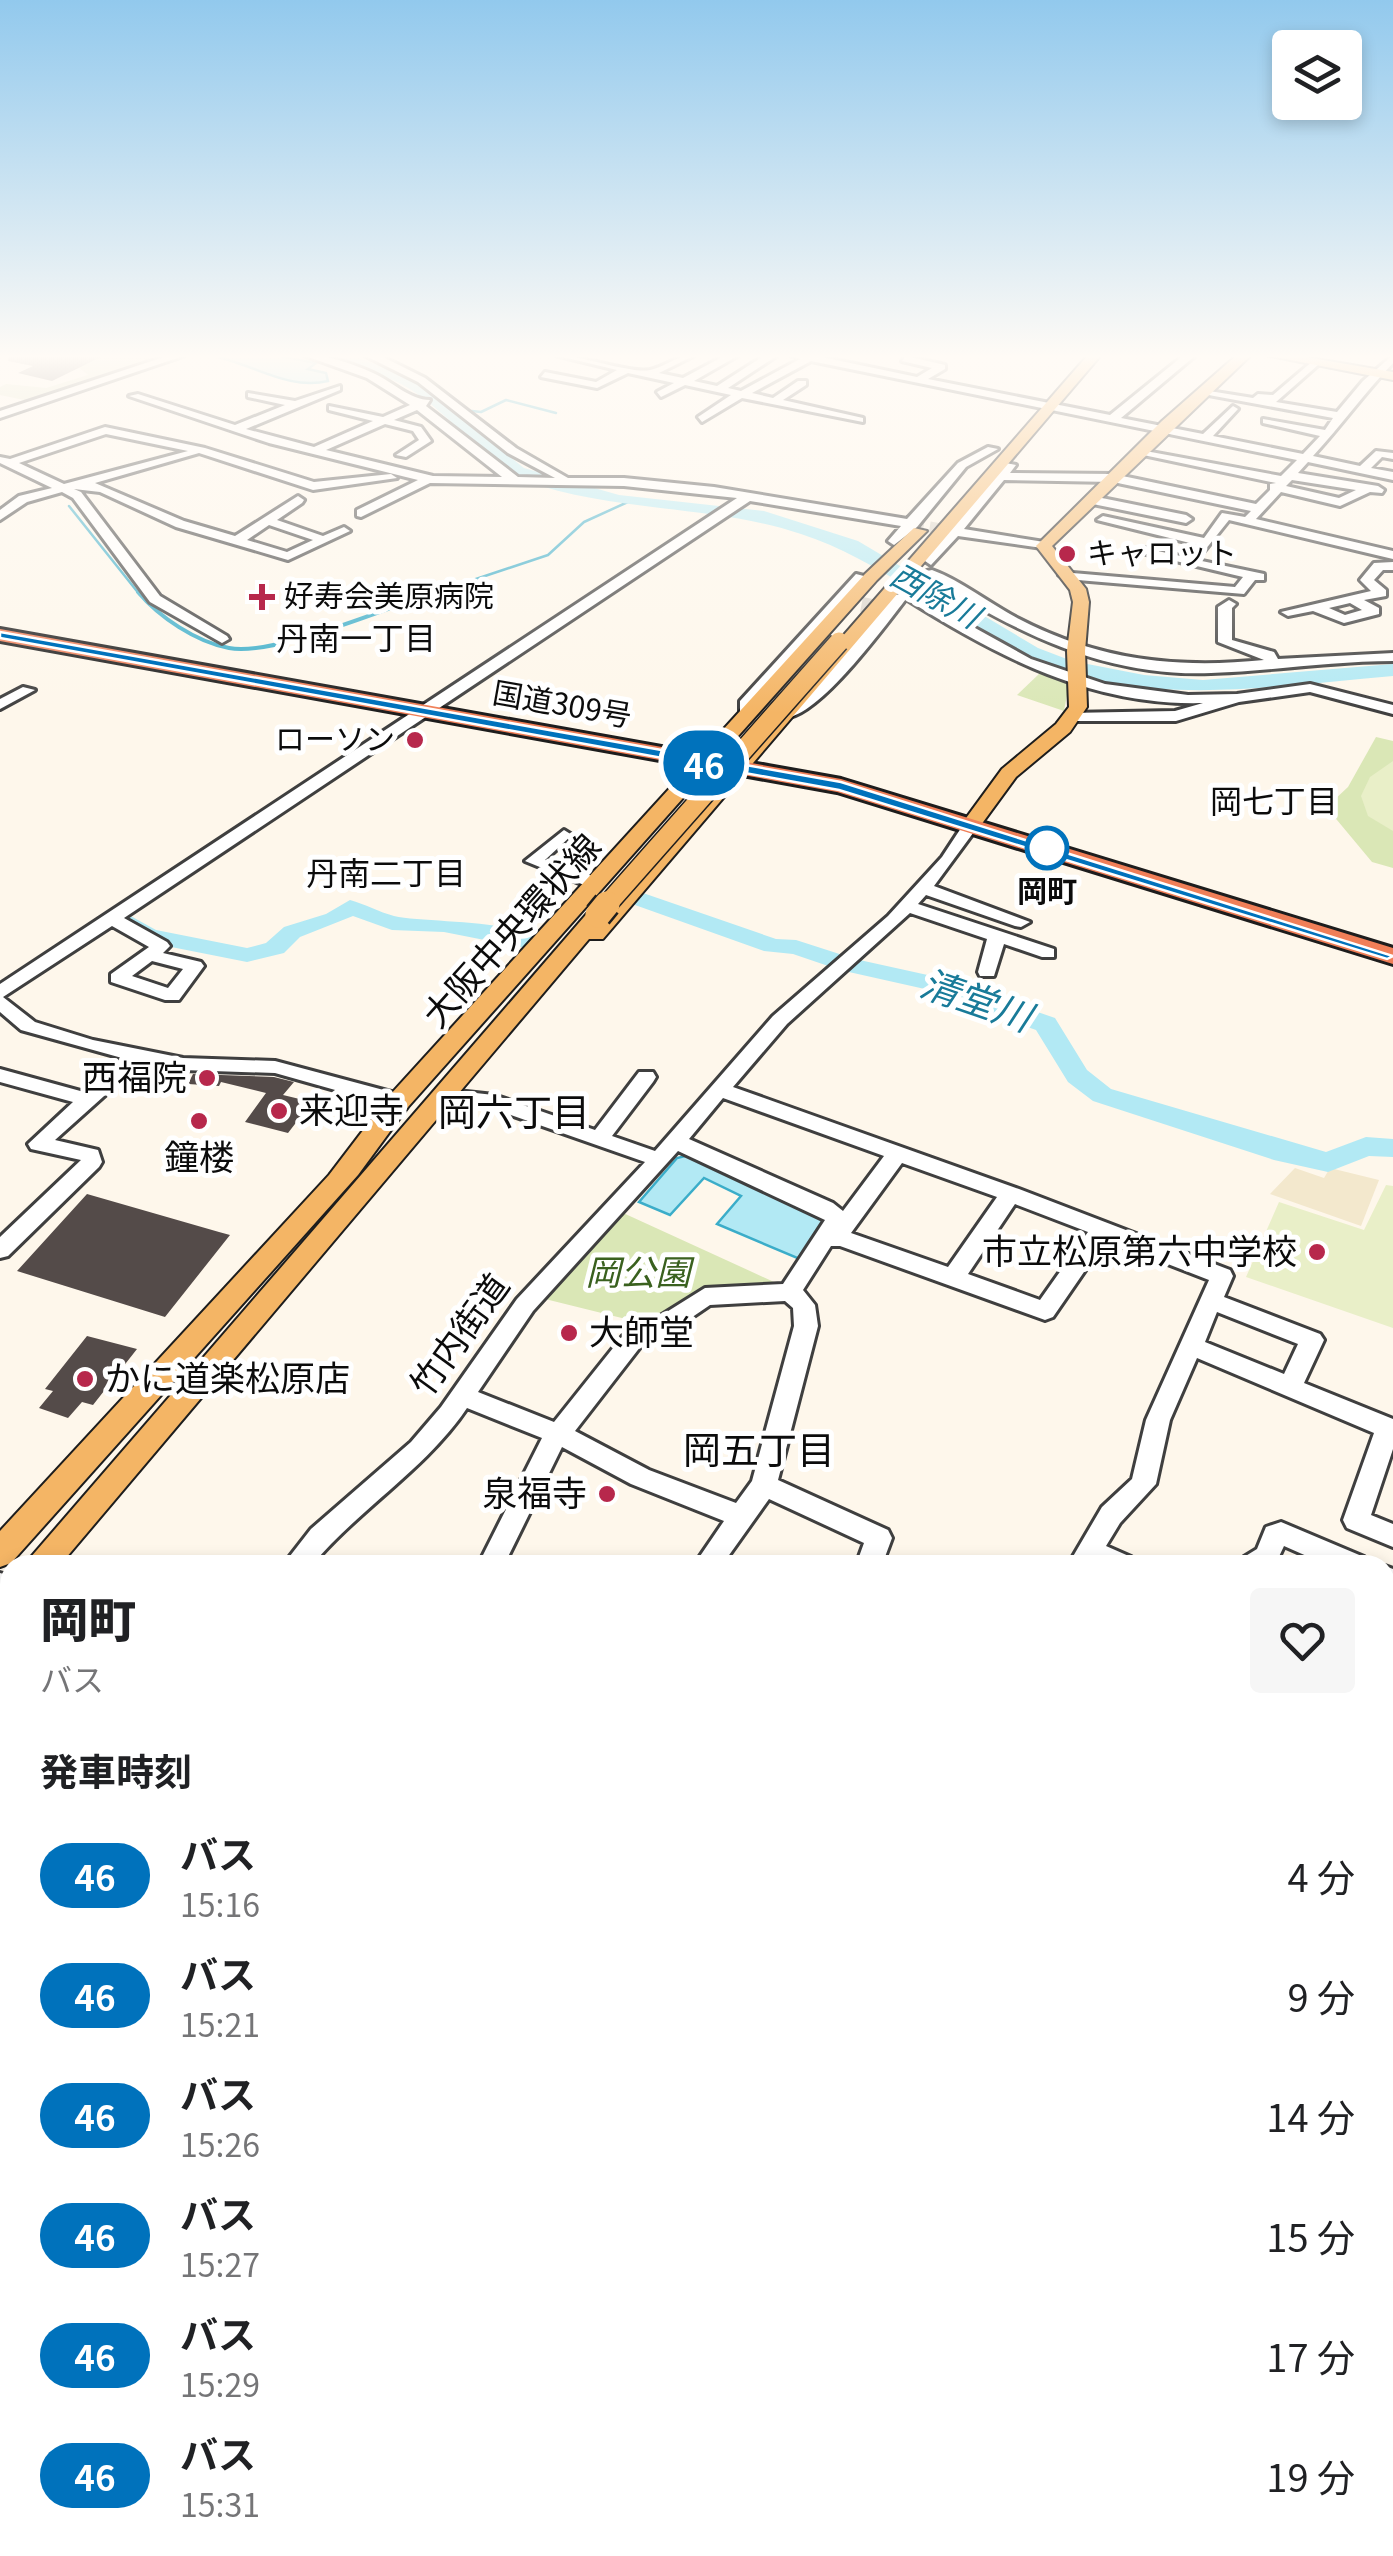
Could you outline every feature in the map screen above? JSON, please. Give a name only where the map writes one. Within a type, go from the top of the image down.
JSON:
[{"type":"highway","name":"国道309号","points":[[0,627],[428,709]]},
{"type":"highway","name":"国道309号","points":[[0,636],[745,765],[841,786],[976,821],[1393,945]]},
{"type":"highway","name":"国道309号","points":[[976,821],[1393,956]]},
{"type":"main road","points":[[338,1182],[399,1101],[706,759],[911,560],[914,526],[966,474]]},
{"type":"main road","points":[[414,1128],[455,1094],[745,765],[889,584],[911,560],[950,532],[994,474]]},
{"type":"main road","points":[[976,821],[1009,773],[1074,716],[1080,682],[1076,653],[1081,602],[1078,589],[1044,546],[1116,474]]},
{"type":"main road","name":"大阪中央環状線","points":[[0,1552],[338,1182],[592,912],[832,641],[889,584]]},
{"type":"main road","name":"大阪中央環状線","points":[[49,1555],[414,1128],[592,912]]},
{"type":"street","points":[[34,474],[66,489],[89,506],[100,528],[155,600],[222,639]]},
{"type":"street","points":[[0,516],[17,503],[107,474]]},
{"type":"street","points":[[277,474],[314,486],[424,478]]},
{"type":"street","points":[[409,474],[459,482],[624,482],[914,526]]},
{"type":"street","points":[[509,474],[519,482]]},
{"type":"street","points":[[558,474],[574,482]]},
{"type":"street","points":[[1225,474],[1206,493],[1252,514]]},
{"type":"street","points":[[1251,474],[1340,502],[1374,489],[1280,481]]},
{"type":"street","points":[[1187,562],[1208,542],[1226,516],[1252,514],[1287,474]]},
{"type":"street","points":[[950,532],[1004,476],[1112,478],[1393,555]]},
{"type":"street","points":[[360,513],[424,478]]},
{"type":"street","points":[[357,481],[380,486]]},
{"type":"street","points":[[434,498],[459,482]]},
{"type":"street","points":[[83,484],[104,488],[180,524],[288,556],[344,531]]},
{"type":"street","points":[[0,496],[17,503]]},
{"type":"street","points":[[238,540],[298,500]]},
{"type":"street","points":[[399,1101],[276,1067],[244,1062],[183,1064],[53,1036],[28,1026],[3,992],[116,922],[428,709],[745,500]]},
{"type":"street","points":[[1092,500],[1186,519]]},
{"type":"street","points":[[1102,520],[1208,542]]},
{"type":"street","points":[[269,521],[324,540]]},
{"type":"street","points":[[950,532],[1044,546]]},
{"type":"street","points":[[1132,564],[1163,532]]},
{"type":"street","points":[[911,560],[1042,640],[1076,653],[1172,670],[1337,656],[1393,657]]},
{"type":"street","points":[[1066,575],[1132,564],[1187,562],[1255,576],[1238,591],[1192,586],[1132,564]]},
{"type":"street","points":[[1288,612],[1381,594],[1367,580],[1380,566],[1393,566]]},
{"type":"street","points":[[1192,586],[1211,567]]},
{"type":"street","points":[[889,584],[991,648],[1080,682],[1172,697],[1237,698]]},
{"type":"street","points":[[1312,606],[1344,619],[1374,611],[1355,601]]},
{"type":"street","points":[[1229,604],[1225,608],[1225,642],[1270,656],[1272,663]]},
{"type":"street","points":[[1074,716],[1176,716],[1237,698],[1310,688],[1393,710]]},
{"type":"street","points":[[0,706],[28,690]]},
{"type":"street","points":[[976,821],[907,906],[780,1020],[720,1090],[1011,1194],[1222,1276],[1158,1420],[1143,1484],[1110,1515],[1085,1555]]},
{"type":"street","points":[[564,835],[533,861],[596,883]]},
{"type":"street","points":[[923,888],[1021,922]]},
{"type":"street","points":[[907,906],[1048,953]]},
{"type":"street","points":[[116,922],[160,946],[149,954]]},
{"type":"street","points":[[987,972],[997,936]]},
{"type":"street","points":[[0,1250],[92,1162],[90,1155],[38,1144],[139,1054]]},
{"type":"street","points":[[0,1075],[90,1100]]},
{"type":"street","points":[[599,1139],[646,1077]]},
{"type":"street","name":"竹内街道","points":[[305,1555],[420,1449],[463,1396],[524,1305],[677,1142],[720,1090]]},
{"type":"street","points":[[455,1094],[494,1102],[660,1160]]},
{"type":"street","points":[[677,1142],[825,1208],[838,1218],[790,1292]]},
{"type":"street","points":[[810,1262],[837,1236],[896,1154]]},
{"type":"street","points":[[954,1278],[1011,1194]]},
{"type":"street","points":[[837,1236],[1045,1310],[1101,1230]]},
{"type":"street","points":[[496,1555],[558,1434],[637,1334],[655,1331],[705,1296],[790,1292],[804,1304],[806,1326],[764,1485],[714,1555]]},
{"type":"street","points":[[1212,1300],[1312,1340],[1290,1387]]},
{"type":"street","points":[[1190,1346],[1388,1428],[1356,1520],[1393,1536]]},
{"type":"street","points":[[463,1396],[558,1434],[640,1478],[743,1516]]},
{"type":"street","points":[[764,1485],[879,1538],[872,1555]]},
{"type":"street","points":[[1268,1555],[1275,1535],[1280,1533],[1332,1555]]},
{"type":"shaded area","points":[[1295,1168],[1324,1178],[1330,1168],[1379,1180],[1361,1226],[1270,1194]]},
{"type":"green space","points":[[1040,673],[1069,684],[1064,711],[1017,695]]},
{"type":"green space","points":[[1376,737],[1393,741],[1393,868],[1372,862],[1332,814],[1336,809],[1332,802],[1348,787]]},
{"type":"green space","points":[[1393,761],[1393,831],[1368,816],[1361,796],[1370,777]]},
{"type":"green space","name":"市立松原第六中学校","points":[[1386,1185],[1393,1186],[1393,1328],[1246,1277],[1279,1202],[1364,1230]]},
{"type":"green space","name":"岡公園","points":[[621,1212],[785,1287],[729,1291],[669,1317],[642,1323],[541,1298]]},
{"type":"water","points":[[689,1155],[826,1219],[802,1260],[717,1224],[741,1196],[704,1178],[670,1215],[639,1202],[677,1158]]},
{"type":"building","points":[[193,1074],[274,1077],[294,1082],[283,1095],[312,1102],[288,1133],[245,1122],[266,1093],[221,1082],[219,1086],[188,1084]]},
{"type":"building","points":[[87,1194],[230,1235],[165,1317],[17,1271]]},
{"type":"building","name":"かに道楽松原店","points":[[87,1336],[137,1349],[93,1405],[82,1402],[68,1418],[39,1408],[53,1391],[45,1389]]},
{"type":"waterway","name":"西除川","points":[[526,474],[619,500],[764,516],[852,545],[1031,652],[1067,666],[1144,681],[1203,686],[1393,670]]},
{"type":"waterway","points":[[428,595],[548,555],[584,522],[630,501]]},
{"type":"waterway","points":[[69,506],[140,595]]},
{"type":"waterway","points":[[138,592],[167,619],[191,634],[216,645],[249,649],[301,638],[436,592]]},
{"type":"waterway","name":"清堂川","points":[[643,900],[773,946],[796,947],[849,965],[973,992],[994,1006],[1046,1024],[1077,1076],[1102,1095],[1284,1153],[1328,1162],[1366,1146],[1393,1148]]},
{"type":"waterway","name":"清堂川","points":[[127,921],[149,936],[247,955],[275,948],[292,932],[334,919],[350,907],[392,923],[444,925],[526,941]]},
{"type":"tunnel","points":[[913,524],[953,531]]},
{"type":"tunnel","points":[[839,600],[890,610]]},
{"type":"bus line","name":"46","points":[[0,635],[841,786],[1393,956]]},
{"type":"place","name":"キャロット","points":[[1067,554]]},
{"type":"place","name":"好寿会美原病院","points":[[262,597]]},
{"type":"place","name":"ローソン","points":[[415,740]]},
{"type":"place","name":"岡町","points":[[1047,848]]},
{"type":"place","name":"西福院","points":[[207,1078]]},
{"type":"place","name":"来迎寺","points":[[279,1111]]},
{"type":"place","name":"鐘楼","points":[[199,1121]]},
{"type":"place","name":"市立松原第六中学校","points":[[1317,1252]]},
{"type":"place","name":"大師堂","points":[[569,1333]]},
{"type":"place","name":"かに道楽松原店","points":[[85,1379]]},
{"type":"place","name":"泉福寺","points":[[607,1494]]},
{"type":"district","name":"丹南一丁目","points":[[356,639]]},
{"type":"district","name":"岡七丁目","points":[[1274,802]]},
{"type":"district","name":"丹南二丁目","points":[[386,874]]},
{"type":"district","name":"岡六丁目","points":[[514,1113]]},
{"type":"district","name":"岡五丁目","points":[[759,1451]]}]
